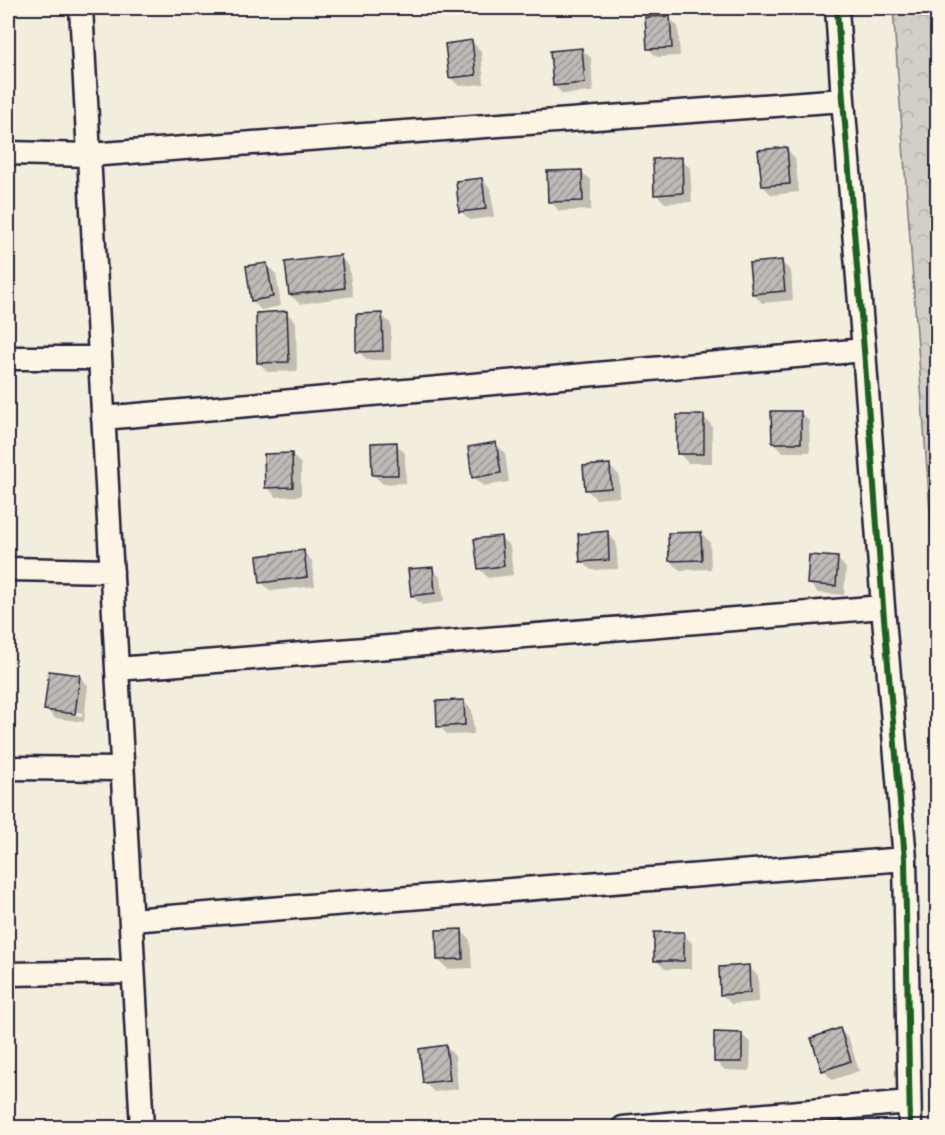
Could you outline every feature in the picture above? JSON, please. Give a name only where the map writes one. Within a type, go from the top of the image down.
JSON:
[{"type":"street","points":[[81,8],[142,1128]]},
{"type":"street","points":[[837,8],[883,607],[905,859],[910,1128]]},
{"type":"street","points":[[8,153],[89,155],[843,100]]},
{"type":"street","points":[[103,417],[864,350]]},
{"type":"street","points":[[8,358],[100,358]]},
{"type":"street","points":[[8,569],[112,571]]},
{"type":"street","points":[[117,669],[883,607]]},
{"type":"street","points":[[8,768],[122,769]]},
{"type":"street","points":[[131,920],[905,859]]},
{"type":"street","points":[[8,974],[133,972]]},
{"type":"street","points":[[623,1128],[909,1102]]},
{"type":"green space","points":[[893,8],[937,8],[937,605]]},
{"type":"building","points":[[670,16],[672,48],[647,49],[645,17]]},
{"type":"building","points":[[472,40],[476,75],[449,78],[445,44]]},
{"type":"building","points":[[582,48],[585,83],[553,86],[550,51]]},
{"type":"building","points":[[787,147],[790,184],[762,186],[758,150]]},
{"type":"building","points":[[682,157],[683,193],[654,195],[653,159]]},
{"type":"building","points":[[582,170],[583,201],[548,202],[547,171]]},
{"type":"building","points":[[482,178],[486,209],[459,212],[456,181]]},
{"type":"building","points":[[341,255],[345,288],[289,295],[285,262]]},
{"type":"building","points":[[782,260],[785,291],[752,294],[749,263]]},
{"type":"building","points":[[267,263],[273,297],[251,301],[246,266]]},
{"type":"building","points":[[287,311],[289,362],[257,363],[256,313]]},
{"type":"building","points":[[382,313],[383,351],[356,352],[356,314]]},
{"type":"building","points":[[771,411],[801,411],[801,443],[772,443]]},
{"type":"building","points":[[677,415],[704,415],[704,454],[677,454]]},
{"type":"building","points":[[397,442],[398,475],[372,475],[371,443]]},
{"type":"building","points":[[496,442],[501,473],[472,478],[468,447]]},
{"type":"building","points":[[292,453],[293,487],[265,488],[264,454]]},
{"type":"building","points":[[610,464],[611,488],[585,490],[583,466]]},
{"type":"building","points":[[608,531],[609,560],[580,562],[578,534]]},
{"type":"building","points":[[701,532],[702,560],[669,561],[668,533]]},
{"type":"building","points":[[501,536],[504,566],[478,569],[474,539]]},
{"type":"building","points":[[304,550],[307,577],[260,583],[257,556]]},
{"type":"building","points":[[809,555],[838,557],[836,586],[807,584]]},
{"type":"building","points":[[433,567],[435,593],[411,596],[408,569]]},
{"type":"building","points":[[49,671],[80,675],[75,714],[44,710]]},
{"type":"building","points":[[464,700],[465,725],[437,727],[436,701]]},
{"type":"building","points":[[462,929],[463,959],[437,960],[436,930]]},
{"type":"building","points":[[654,932],[684,932],[684,961],[654,961]]},
{"type":"building","points":[[749,965],[750,993],[720,995],[719,967]]},
{"type":"building","points":[[840,1028],[851,1061],[822,1071],[811,1038]]},
{"type":"building","points":[[714,1032],[742,1033],[742,1062],[714,1062]]},
{"type":"building","points":[[446,1045],[450,1080],[423,1083],[419,1049]]},
{"type":"cycle path","points":[[837,8],[883,607],[905,859],[910,1128]]}]
